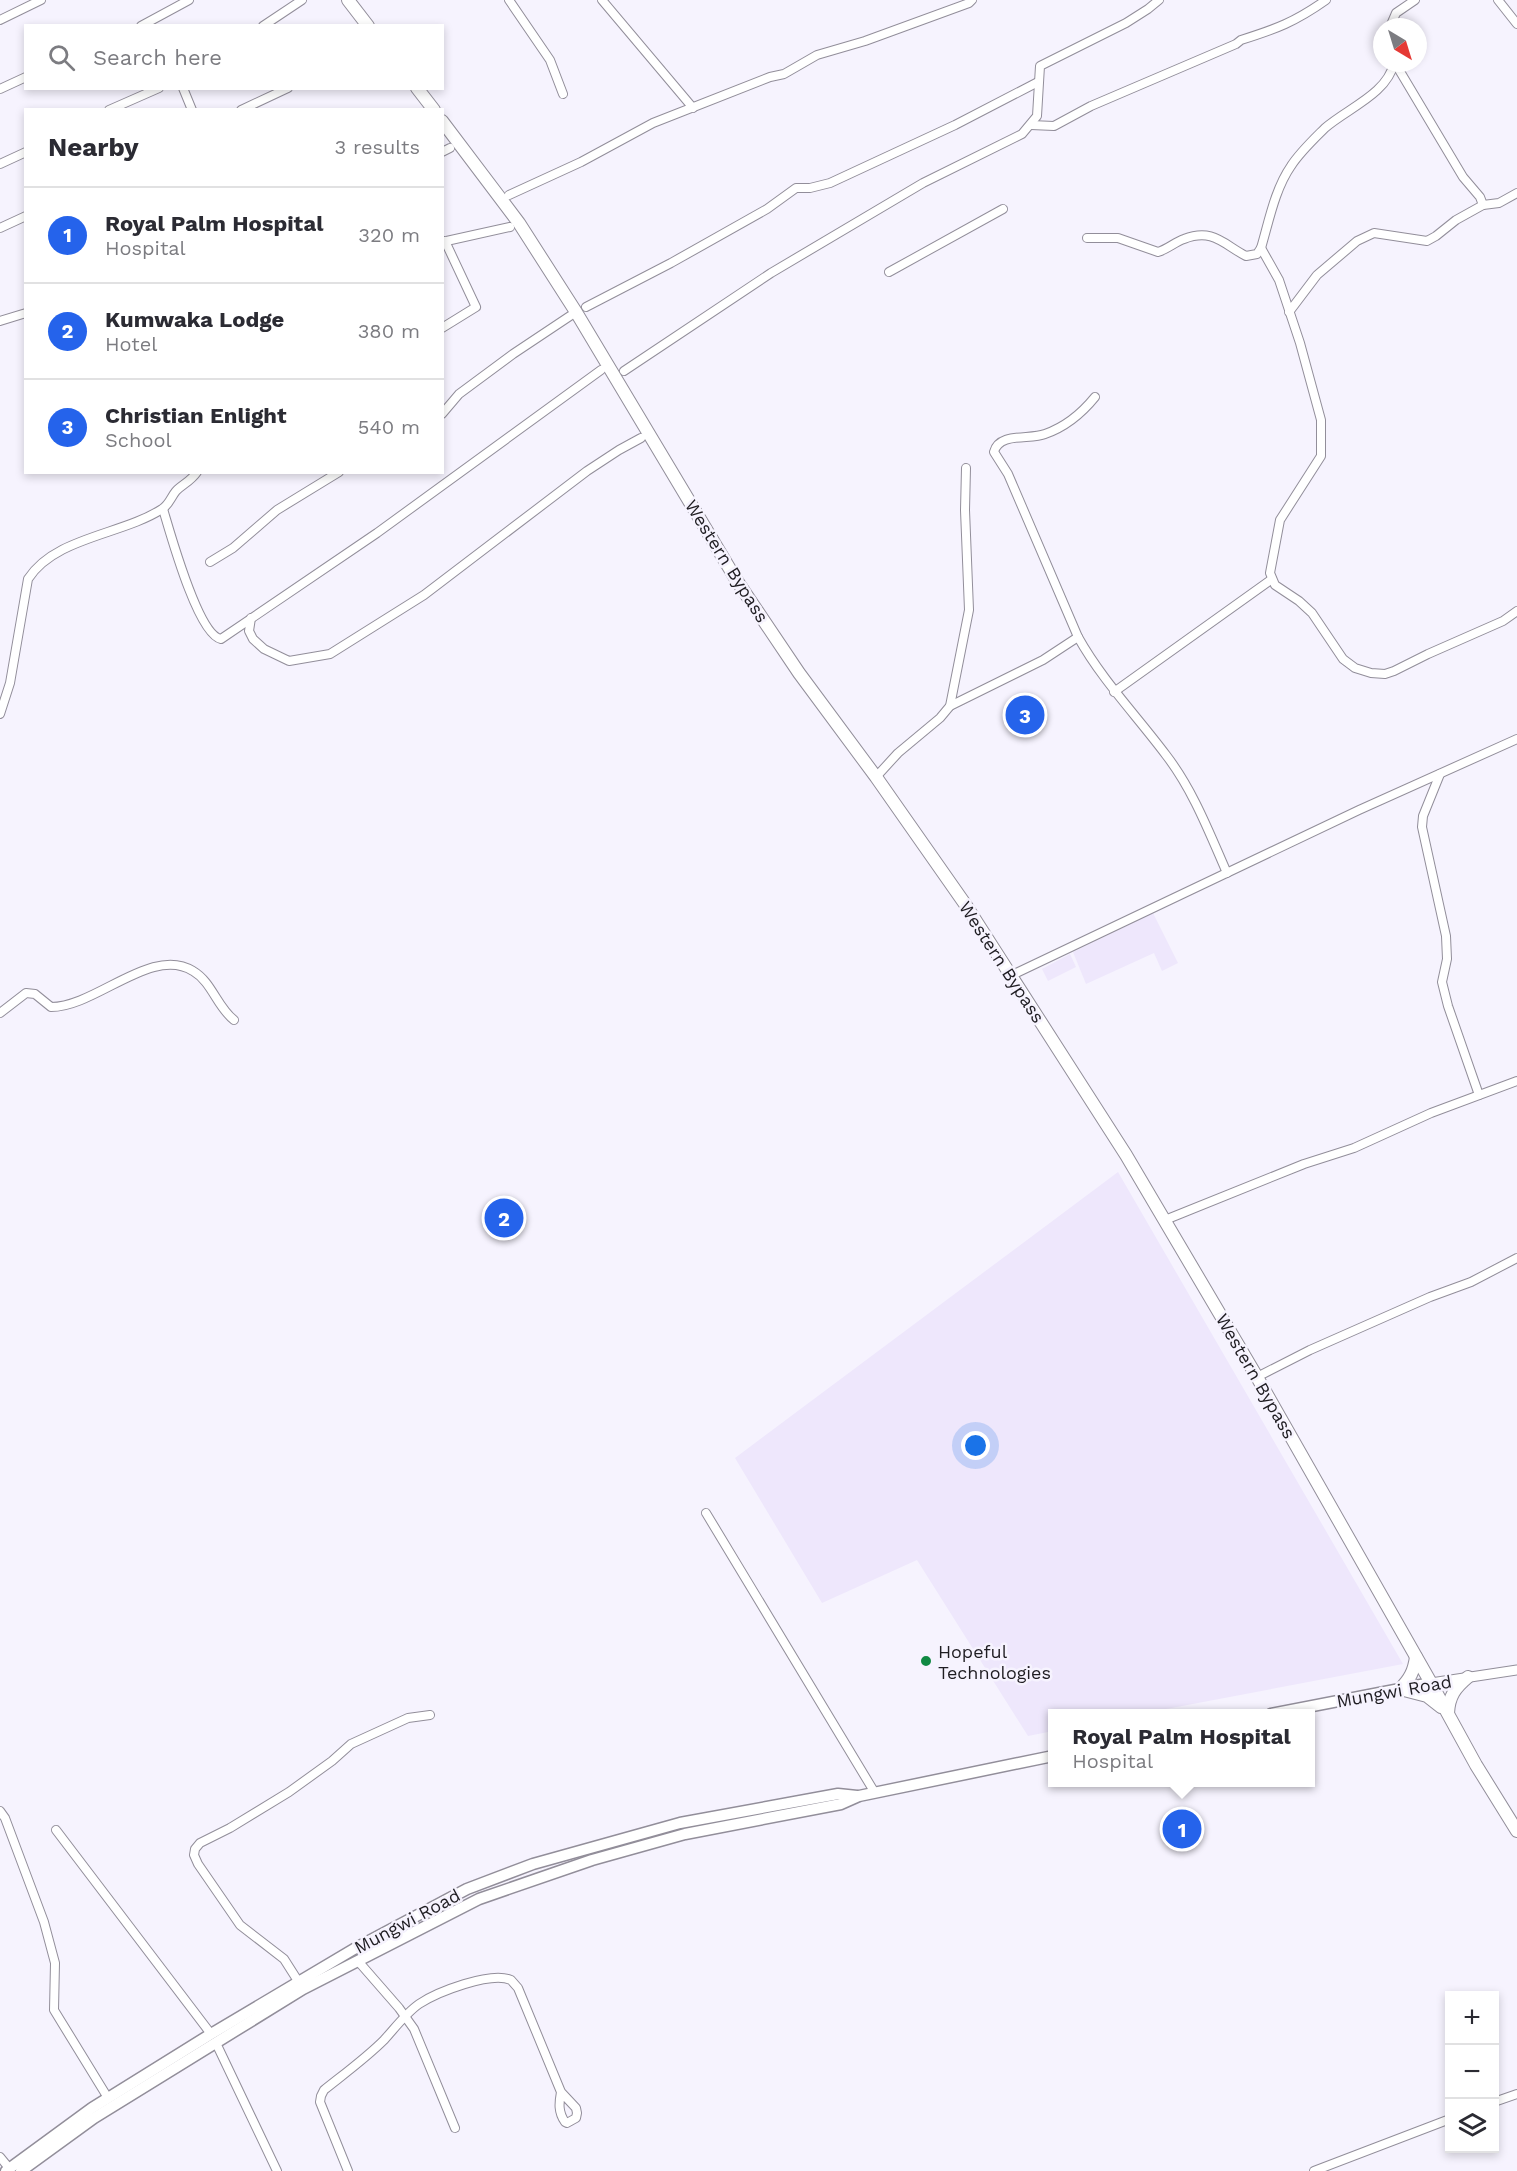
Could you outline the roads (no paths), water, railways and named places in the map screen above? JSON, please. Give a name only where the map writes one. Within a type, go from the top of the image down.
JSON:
[{"type":"main road","points":[[348,0],[366,24]]},
{"type":"main road","points":[[419,90],[432,108]]},
{"type":"main road","name":"Western Bypass","points":[[444,125],[519,223],[609,363],[738,581],[799,673],[876,777],[1012,975],[1165,1220],[1257,1377],[1476,1765],[1517,1831]]},
{"type":"main road","points":[[1416,1657],[1412,1675],[1400,1689],[1427,1696],[1448,1714]]},
{"type":"main road","points":[[1448,1714],[1449,1700],[1456,1687],[1468,1677]]},
{"type":"main road","name":"Mungwi Road","points":[[1292,1709],[1431,1683]]},
{"type":"main road","name":"Mungwi Road","points":[[7,2169],[108,2098],[303,1989],[479,1899],[548,1874],[685,1834],[841,1804],[859,1796],[1048,1757]]},
{"type":"main road","name":"Mungwi Road","points":[[21,2171],[94,2118],[298,1981],[354,1948],[467,1889],[533,1864],[680,1823],[838,1794],[859,1796]]},
{"type":"street","points":[[0,20],[40,0]]},
{"type":"street","points":[[145,24],[189,0]]},
{"type":"street","points":[[266,24],[302,0]]},
{"type":"street","points":[[509,0],[550,60],[563,94]]},
{"type":"street","points":[[602,0],[693,108]]},
{"type":"street","points":[[509,195],[581,162],[653,123],[770,77],[784,74],[817,55],[865,41],[972,0]]},
{"type":"street","points":[[624,371],[771,273],[923,183],[1022,134],[1037,116],[1040,66],[1126,22],[1159,0]]},
{"type":"street","points":[[1031,125],[1054,126],[1091,106],[1241,40],[1282,27],[1326,0]]},
{"type":"street","points":[[1394,18],[1396,13],[1415,0]]},
{"type":"street","points":[[1498,0],[1517,24]]},
{"type":"street","points":[[1087,238],[1118,238],[1158,252],[1182,239],[1196,235],[1208,235],[1217,237],[1246,256],[1257,254],[1261,248],[1279,188],[1291,165],[1326,128],[1381,86],[1392,72]]},
{"type":"street","points":[[1400,72],[1463,177],[1480,197],[1483,205]]},
{"type":"street","points":[[0,89],[24,78]]},
{"type":"street","points":[[586,307],[767,209],[796,188],[810,188],[830,183],[975,116],[1038,82]]},
{"type":"street","points":[[114,108],[154,90]]},
{"type":"street","points":[[184,90],[191,108]]},
{"type":"street","points":[[245,108],[284,90]]},
{"type":"street","points":[[0,164],[24,153]]},
{"type":"street","points":[[1289,312],[1317,276],[1357,241],[1374,233],[1427,241],[1436,237],[1456,220],[1483,205],[1499,203],[1517,193]]},
{"type":"street","points":[[889,272],[1003,209]]},
{"type":"street","points":[[0,228],[24,217]]},
{"type":"street","points":[[444,327],[476,307],[444,242],[510,227]]},
{"type":"street","points":[[1261,248],[1279,280],[1321,420],[1322,448],[1315,467],[1280,520],[1270,573],[1275,585],[1312,613],[1343,659],[1355,668],[1371,673],[1385,674],[1394,671],[1503,621],[1517,611]]},
{"type":"street","points":[[0,321],[24,314]]},
{"type":"street","points":[[444,412],[459,394],[570,316]]},
{"type":"street","points":[[163,509],[184,576],[205,625],[213,636],[221,639],[377,533],[601,369]]},
{"type":"street","points":[[1095,397],[1086,408],[1055,429],[1030,438],[1007,439],[1000,442],[994,452],[1008,474],[1078,637],[1091,661],[1166,755],[1188,787],[1227,873]]},
{"type":"street","points":[[251,618],[249,632],[252,639],[264,649],[289,661],[330,654],[424,596],[587,471],[641,438]]},
{"type":"street","points":[[950,706],[969,610],[965,510],[966,468]]},
{"type":"street","points":[[0,714],[10,683],[28,579],[35,569],[47,557],[163,509],[177,490],[195,474]]},
{"type":"street","points":[[210,562],[233,548],[277,510],[336,474]]},
{"type":"street","points":[[1114,692],[1272,579]]},
{"type":"street","points":[[876,777],[898,753],[940,718],[950,706],[1043,660],[1078,637]]},
{"type":"street","points":[[1012,975],[1359,810],[1517,739]]},
{"type":"street","points":[[1440,774],[1423,816],[1422,827],[1446,936],[1447,958],[1442,982],[1479,1095]]},
{"type":"street","points":[[0,1013],[26,993],[35,993],[51,1007],[82,1001],[133,975],[166,964],[178,964],[194,971],[205,981],[225,1013],[234,1020]]},
{"type":"street","points":[[1165,1220],[1304,1164],[1354,1148],[1422,1117],[1517,1081]]},
{"type":"street","points":[[1257,1377],[1310,1350],[1430,1297],[1480,1278],[1517,1258]]},
{"type":"street","points":[[706,1513],[875,1793]]},
{"type":"street","name":"Mungwi Road","points":[[1431,1683],[1517,1670]]},
{"type":"street","points":[[298,1981],[284,1959],[240,1925],[198,1864],[194,1855],[195,1849],[289,1792],[332,1761],[351,1744],[408,1718],[430,1715]]},
{"type":"street","points":[[0,1811],[5,1818],[40,1910],[55,1963],[54,2010],[108,2098]]},
{"type":"street","points":[[56,1830],[214,2038],[277,2171]]},
{"type":"street","points":[[358,1960],[406,2016],[414,2029],[455,2128]]},
{"type":"street","points":[[348,2171],[320,2102],[324,2091],[382,2042],[421,2002],[469,1983],[496,1977],[511,1980],[518,1988],[561,2092]]},
{"type":"street","points":[[1499,2100],[1517,2094]]},
{"type":"street","points":[[1314,2171],[1445,2121]]},
{"type":"street","points":[[0,2157],[7,2169]]},
{"type":"place","name":"Christian Enlight","points":[[1025,715]]},
{"type":"place","name":"Kumwaka Lodge","points":[[504,1218]]},
{"type":"place","name":"Hopeful Technologies","points":[[926,1661]]},
{"type":"place","name":"Royal Palm Hospital","points":[[1182,1829]]}]
